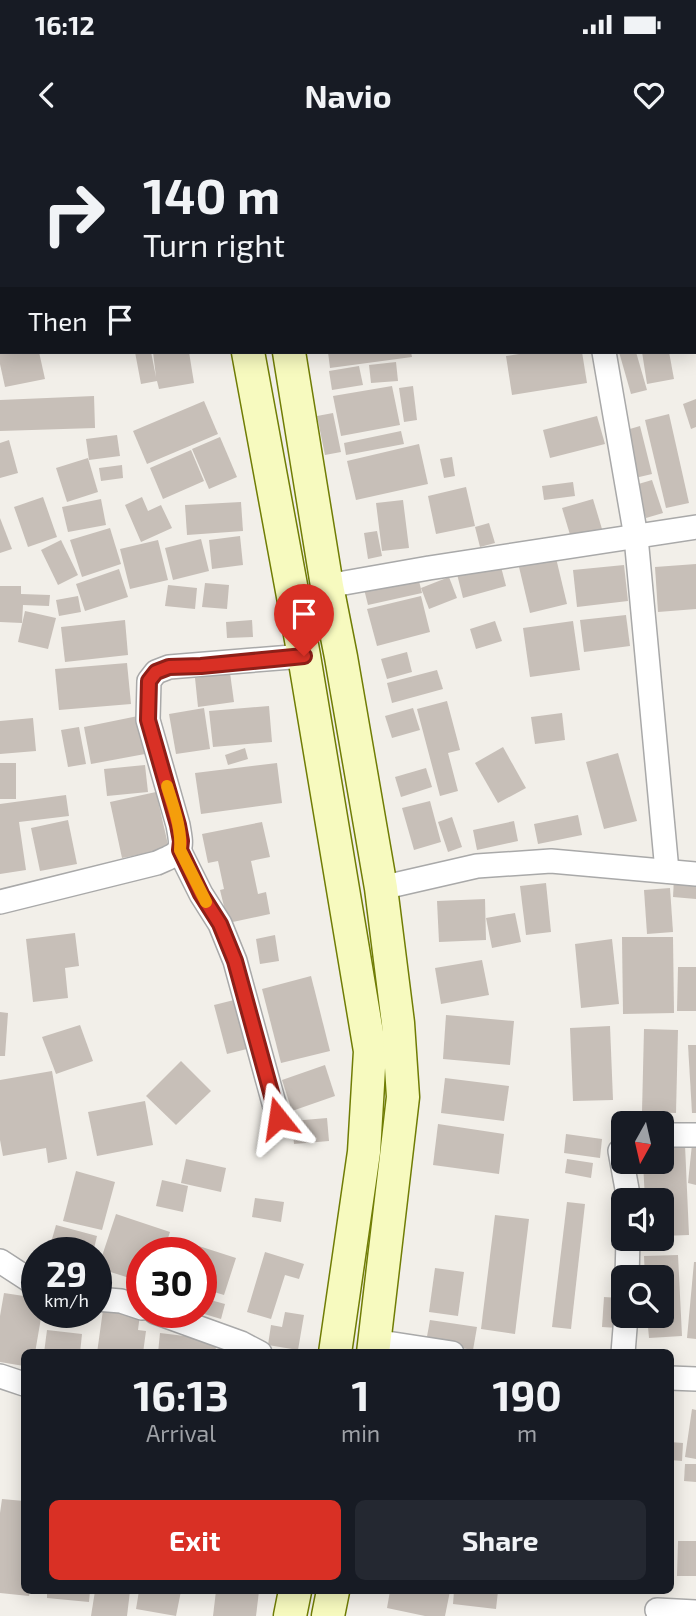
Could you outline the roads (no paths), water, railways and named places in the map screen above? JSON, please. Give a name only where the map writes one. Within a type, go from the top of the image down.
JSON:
[{"type":"main road","points":[[248,354],[304,656],[370,1051],[364,1152],[336,1349]]},
{"type":"main road","points":[[289,354],[327,586],[381,888],[398,1023],[403,1097],[374,1347]]},
{"type":"main road","points":[[290,1616],[294,1594]]},
{"type":"main road","points":[[328,1616],[332,1594]]},
{"type":"street","points":[[604,354],[636,537],[667,871]]},
{"type":"street","points":[[327,586],[696,527]]},
{"type":"street","points":[[278,1118],[235,961],[220,924],[201,894],[180,850],[178,825],[148,720],[149,681],[156,672],[169,667],[304,656]]},
{"type":"street","points":[[0,902],[148,865],[175,855],[180,850]]},
{"type":"street","points":[[381,888],[477,866],[551,861],[696,874]]},
{"type":"street","points":[[674,1135],[696,1135]]},
{"type":"street","points":[[0,1261],[21,1274]]},
{"type":"street","points":[[199,1328],[252,1349]]},
{"type":"street","points":[[624,1349],[625,1328]]},
{"type":"street","points":[[374,1347],[400,1349]]},
{"type":"street","points":[[0,1376],[21,1383]]},
{"type":"street","points":[[674,1378],[696,1379]]},
{"type":"street","points":[[657,1610],[696,1612]]}]
